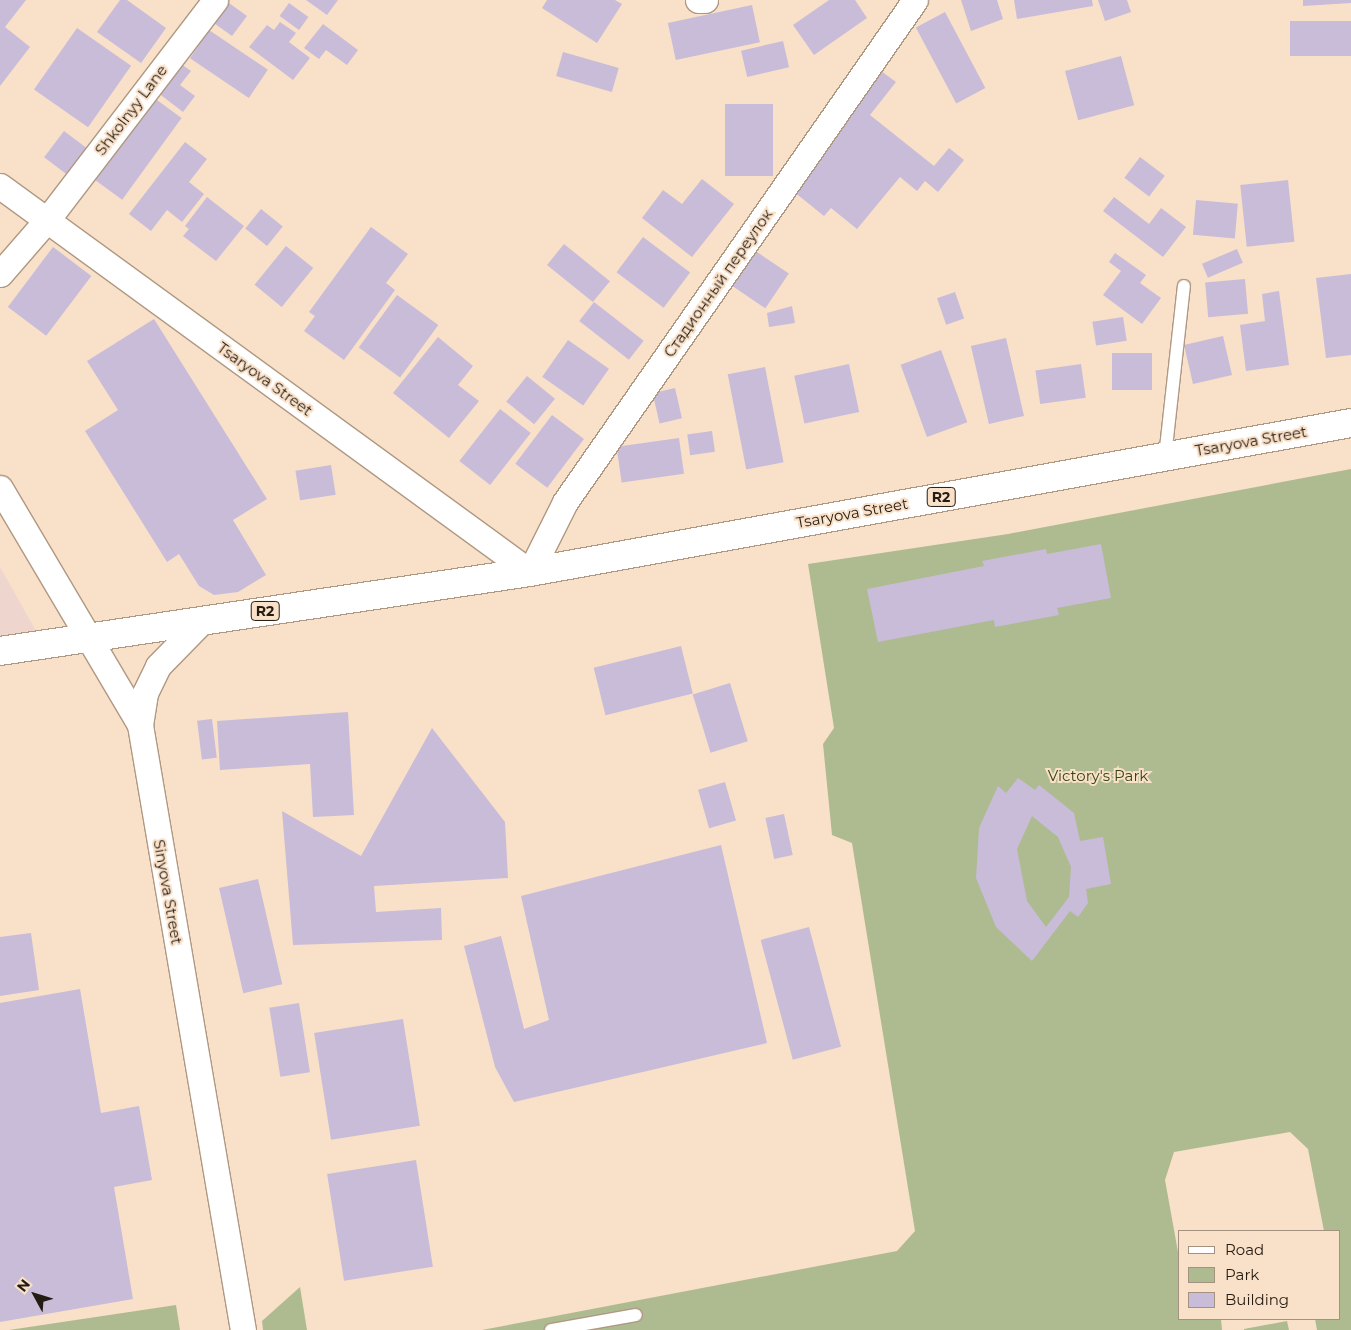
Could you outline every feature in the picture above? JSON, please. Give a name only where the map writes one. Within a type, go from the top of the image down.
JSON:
[{"type":"main road","name":"Tsaryova Street","points":[[0,650],[530,572],[1351,423]]},
{"type":"street","name":"Shkolnyy Lane","points":[[0,274],[47,220],[215,0]]},
{"type":"street","points":[[698,0],[705,0]]},
{"type":"street","name":"Стадионный переулок","points":[[530,572],[565,502],[915,0]]},
{"type":"street","name":"Tsaryova Street","points":[[0,186],[530,572]]},
{"type":"street","name":"Sinyova Street","points":[[0,488],[86,638],[140,725],[243,1330]]},
{"type":"street","points":[[140,725],[145,693],[158,666],[202,621]]},
{"type":"lane","points":[[1165,457],[1184,286]]},
{"type":"lane","points":[[551,1330],[636,1315]]},
{"type":"shaded area","points":[[0,567],[36,631],[0,637]]},
{"type":"green space","name":"Victory's Park","points":[[1351,469],[1351,1330],[1317,1330],[1315,1320],[1341,1320],[1341,1230],[1324,1230],[1308,1149],[1290,1132],[1174,1152],[1165,1180],[1178,1252],[1178,1320],[1221,1320],[1222,1330],[482,1330],[897,1251],[915,1231],[852,843],[832,835],[823,744],[834,728],[808,564],[1008,534]]},
{"type":"green space","points":[[300,1287],[307,1330],[263,1330],[262,1321]]},
{"type":"green space","points":[[176,1305],[180,1330],[9,1330]]},
{"type":"green space","points":[[1287,1321],[1289,1330],[1244,1330],[1244,1329]]},
{"type":"building","points":[[0,0],[26,0],[5,27],[30,47],[0,86]]},
{"type":"building","points":[[120,0],[127,0],[166,28],[141,63],[97,32]]},
{"type":"building","points":[[306,0],[338,0],[327,15]]},
{"type":"building","points":[[547,0],[615,0],[622,4],[597,43],[542,8]]},
{"type":"building","points":[[829,0],[855,0],[867,18],[814,55],[793,25]]},
{"type":"building","points":[[961,0],[997,0],[1003,19],[971,31]]},
{"type":"building","points":[[1014,0],[1092,0],[1093,6],[1017,19]]},
{"type":"building","points":[[1098,0],[1127,0],[1131,12],[1105,21]]},
{"type":"building","points":[[1303,0],[1351,0],[1351,3],[1303,6]]},
{"type":"building","points":[[229,3],[247,16],[232,36],[204,16],[211,7],[221,14]]},
{"type":"building","points":[[289,3],[308,17],[299,30],[280,16]]},
{"type":"building","points":[[752,5],[760,42],[676,60],[668,23]]},
{"type":"building","points":[[945,12],[985,88],[956,103],[916,27]]},
{"type":"building","points":[[1290,21],[1351,21],[1351,56],[1290,56]]},
{"type":"building","points":[[280,22],[296,33],[289,42],[310,58],[293,80],[249,47],[267,25],[274,30]]},
{"type":"building","points":[[323,24],[358,50],[347,65],[326,50],[319,59],[304,48]]},
{"type":"building","points":[[77,28],[131,66],[88,127],[34,89]]},
{"type":"building","points":[[209,30],[268,70],[249,98],[190,58]]},
{"type":"building","points":[[783,41],[789,67],[747,77],[741,51]]},
{"type":"building","points":[[563,52],[619,68],[612,92],[556,76]]},
{"type":"building","points":[[1121,56],[1134,105],[1078,120],[1065,71]]},
{"type":"building","points":[[174,59],[191,71],[180,85],[195,96],[183,112],[153,89]]},
{"type":"building","points":[[881,71],[896,82],[870,115],[934,166],[949,148],[964,160],[938,192],[925,181],[917,191],[900,177],[857,229],[831,208],[824,216],[788,187]]},
{"type":"building","points":[[150,95],[182,118],[122,200],[91,177]]},
{"type":"building","points":[[725,104],[773,104],[773,176],[725,176]]},
{"type":"building","points":[[64,131],[91,151],[71,178],[44,157]]},
{"type":"building","points":[[185,142],[207,159],[189,182],[204,194],[182,222],[167,210],[151,231],[129,214]]},
{"type":"building","points":[[1140,157],[1165,176],[1149,196],[1124,178]]},
{"type":"building","points":[[702,179],[734,204],[692,257],[642,218],[663,190],[682,204]]},
{"type":"building","points":[[1288,180],[1294,242],[1247,247],[1240,185]]},
{"type":"building","points":[[207,197],[244,226],[216,261],[183,236],[189,229],[185,226]]},
{"type":"building","points":[[1114,197],[1149,224],[1161,208],[1186,227],[1163,257],[1103,211]]},
{"type":"building","points":[[1196,200],[1238,204],[1235,239],[1193,235]]},
{"type":"building","points":[[261,209],[283,227],[267,246],[245,228]]},
{"type":"building","points":[[371,227],[408,254],[386,283],[395,290],[344,360],[304,331],[315,316],[309,312]]},
{"type":"building","points":[[643,237],[690,273],[664,308],[617,272]]},
{"type":"building","points":[[564,244],[610,281],[593,302],[547,265]]},
{"type":"building","points":[[286,246],[313,268],[282,307],[255,285]]},
{"type":"building","points":[[53,247],[91,276],[46,336],[8,307]]},
{"type":"building","points":[[1237,249],[1243,263],[1208,278],[1202,264]]},
{"type":"building","points":[[754,250],[789,273],[765,308],[731,285]]},
{"type":"building","points":[[1115,253],[1146,275],[1140,283],[1161,298],[1142,324],[1103,295],[1121,271],[1109,262]]},
{"type":"building","points":[[1351,274],[1351,355],[1326,358],[1316,278]]},
{"type":"building","points":[[1245,279],[1248,314],[1208,317],[1205,282]]},
{"type":"building","points":[[1279,291],[1289,365],[1246,371],[1240,325],[1265,321],[1262,294]]},
{"type":"building","points":[[955,292],[964,318],[946,325],[937,298]]},
{"type":"building","points":[[397,295],[438,325],[400,378],[359,348]]},
{"type":"building","points":[[594,302],[644,341],[629,360],[579,321]]},
{"type":"building","points":[[792,306],[795,323],[769,327],[767,313]]},
{"type":"building","points":[[1123,317],[1127,341],[1096,346],[1092,322]]},
{"type":"building","points":[[154,319],[267,499],[233,520],[266,575],[238,592],[214,595],[199,586],[179,554],[167,562],[85,431],[118,410],[87,361]]},
{"type":"building","points":[[1223,336],[1232,375],[1193,384],[1184,345]]},
{"type":"building","points":[[438,337],[473,366],[458,385],[479,401],[449,438],[393,393]]},
{"type":"building","points":[[1006,338],[1024,416],[989,424],[971,346]]},
{"type":"building","points":[[568,340],[609,369],[583,406],[542,377]]},
{"type":"building","points":[[941,350],[967,422],[927,437],[901,365]]},
{"type":"building","points":[[1112,353],[1152,353],[1152,390],[1112,390]]},
{"type":"building","points":[[849,364],[859,412],[804,424],[794,376]]},
{"type":"building","points":[[1081,364],[1086,398],[1040,404],[1035,370]]},
{"type":"building","points":[[765,367],[784,462],[746,469],[728,374]]},
{"type":"building","points":[[527,376],[555,399],[534,424],[506,402]]},
{"type":"building","points":[[675,388],[682,418],[660,423],[653,393]]},
{"type":"building","points":[[500,409],[531,433],[490,485],[459,461]]},
{"type":"building","points":[[552,415],[584,439],[547,488],[515,464]]},
{"type":"building","points":[[712,431],[715,452],[690,455],[687,434]]},
{"type":"building","points":[[679,438],[684,474],[622,482],[617,447]]},
{"type":"building","points":[[331,465],[336,495],[300,500],[295,471]]},
{"type":"building","points":[[1101,544],[1111,598],[1057,608],[1059,615],[995,627],[994,620],[878,642],[867,589],[984,566],[982,561],[1046,549],[1047,554]]},
{"type":"building","points":[[681,646],[693,694],[606,715],[594,668]]},
{"type":"building","points":[[730,683],[748,741],[711,753],[693,694]]},
{"type":"building","points":[[348,712],[354,815],[313,817],[310,764],[220,770],[217,721]]},
{"type":"building","points":[[212,719],[217,758],[202,760],[197,721]]},
{"type":"building","points":[[432,728],[505,822],[508,878],[374,886],[376,912],[441,908],[442,940],[293,945],[282,811],[361,856]]},
{"type":"building","points":[[1018,778],[1035,790],[1039,785],[1074,813],[1080,841],[1103,837],[1111,884],[1086,889],[1088,903],[1078,917],[1070,911],[1032,961],[996,927],[976,878],[979,828],[998,786],[1006,793]],"holes":[[[1032,816],[1058,837],[1071,867],[1069,897],[1046,927],[1027,901],[1017,849]]]},
{"type":"building","points":[[725,782],[736,820],[709,828],[698,790]]},
{"type":"building","points":[[784,814],[793,855],[774,859],[765,818]]},
{"type":"building","points":[[721,845],[767,1043],[514,1102],[495,1067],[464,946],[501,936],[524,1029],[549,1020],[521,896]]},
{"type":"building","points":[[258,879],[282,984],[243,993],[219,888]]},
{"type":"building","points":[[809,927],[841,1047],[793,1060],[761,940]]},
{"type":"building","points":[[31,933],[39,990],[0,996],[0,937]]},
{"type":"building","points":[[80,989],[101,1113],[139,1106],[152,1180],[114,1187],[133,1299],[0,1322],[0,1003]]},
{"type":"building","points":[[299,1003],[310,1072],[280,1077],[269,1008]]},
{"type":"building","points":[[403,1019],[420,1126],[331,1140],[314,1033]]},
{"type":"building","points":[[416,1160],[433,1267],[344,1281],[327,1174]]}]
